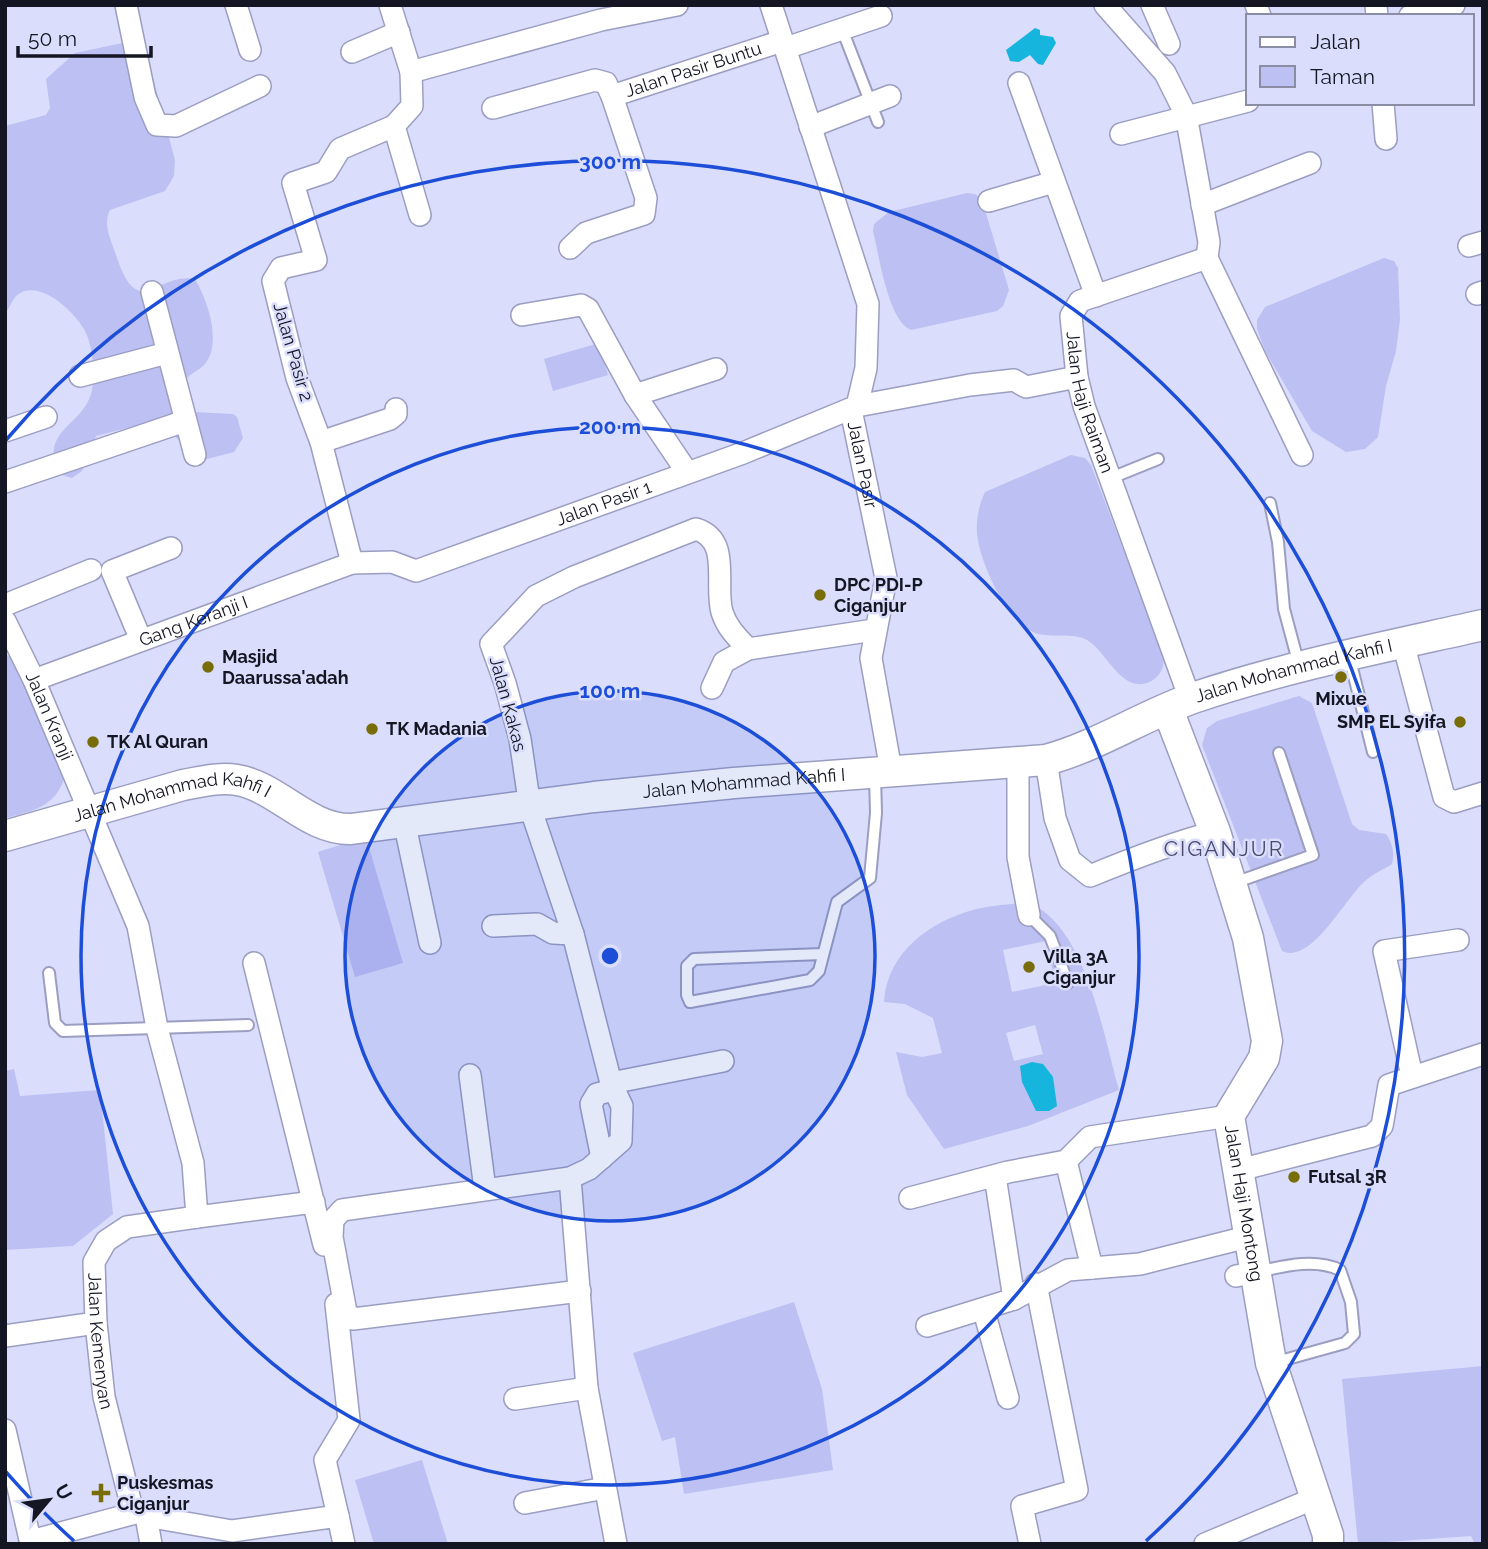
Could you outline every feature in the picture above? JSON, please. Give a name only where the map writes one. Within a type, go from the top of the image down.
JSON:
[{"type":"main road","name":"Jalan Mohammad Kahfi I","points":[[5,836],[183,785],[236,780],[257,786],[338,829],[372,828],[404,821],[607,796],[883,770],[1032,762],[1079,751],[1179,704],[1299,665],[1483,625]]},
{"type":"main road","name":"Jalan Haji Montong","points":[[1179,704],[1248,938],[1267,1041],[1264,1058],[1229,1116],[1251,1236],[1247,1274],[1271,1363],[1328,1544]]},
{"type":"street","points":[[126,5],[145,97],[157,125],[176,126],[260,86]]},
{"type":"street","points":[[236,5],[250,50]]},
{"type":"street","points":[[390,5],[411,72],[412,106],[394,126],[420,215]]},
{"type":"street","points":[[411,72],[599,12],[677,5]]},
{"type":"street","name":"Jalan Pasir","points":[[771,5],[868,304],[866,368],[854,408],[886,578],[874,630],[871,658],[883,770]]},
{"type":"street","points":[[1105,5],[1165,74],[1186,115],[1209,242],[1207,258],[1302,455]]},
{"type":"street","points":[[1152,5],[1169,44]]},
{"type":"street","points":[[1418,14],[1454,5]]},
{"type":"street","name":"Jalan Pasir Buntu","points":[[493,108],[595,80],[606,83],[612,96],[881,16]]},
{"type":"street","points":[[352,52],[398,32]]},
{"type":"street","points":[[1019,83],[1096,296]]},
{"type":"street","points":[[570,248],[586,233],[644,214],[646,198],[612,96]]},
{"type":"street","points":[[1121,134],[1246,101]]},
{"type":"street","points":[[1383,105],[1386,139]]},
{"type":"street","points":[[810,127],[880,107]]},
{"type":"street","name":"Jalan Pasir 2","points":[[352,563],[321,442],[296,378],[273,281],[281,268],[316,260],[293,183],[326,172],[340,149],[394,126]]},
{"type":"street","points":[[1202,205],[1310,163]]},
{"type":"street","points":[[989,201],[1054,182]]},
{"type":"street","name":"Jalan Haji Raiman","points":[[1179,704],[1111,478],[1084,406],[1077,377],[1071,316],[1080,301],[1207,258]]},
{"type":"street","points":[[152,292],[195,455]]},
{"type":"street","points":[[522,315],[581,305],[588,309],[635,395],[687,472]]},
{"type":"street","points":[[80,376],[167,353]]},
{"type":"street","points":[[635,395],[716,369]]},
{"type":"street","name":"Jalan Pasir 1","points":[[352,563],[392,562],[416,571],[854,408],[970,385],[1014,380],[1026,387],[1077,377]]},
{"type":"street","points":[[321,442],[390,419],[396,414],[396,409]]},
{"type":"street","points":[[5,431],[46,417]]},
{"type":"street","points":[[5,482],[185,421]]},
{"type":"street","name":"Jalan Kakas","points":[[580,1291],[353,1319],[346,1312],[331,1228],[333,1220],[342,1210],[570,1178],[589,1170],[621,1141],[622,1106],[608,1088],[573,934],[530,807],[520,739],[491,644],[536,596],[574,577],[696,529],[707,532],[716,542],[720,608],[731,631],[748,649]]},
{"type":"street","points":[[141,640],[112,571],[171,548]]},
{"type":"street","name":"Gang Keranji I","points":[[34,680],[352,563]]},
{"type":"street","points":[[5,605],[91,570]]},
{"type":"street","name":"Jalan Kranji","points":[[5,621],[34,680],[89,813]]},
{"type":"street","points":[[712,688],[724,662],[748,649],[874,630]]},
{"type":"street","points":[[1404,643],[1444,797],[1454,802],[1483,793]]},
{"type":"street","points":[[1032,762],[1070,860],[1090,876],[1131,859],[1161,851],[1172,843],[1215,832]]},
{"type":"street","points":[[1029,915],[1018,857],[1032,762]]},
{"type":"street","points":[[89,813],[138,926],[157,1028],[193,1163],[197,1217]]},
{"type":"street","points":[[404,821],[430,943]]},
{"type":"street","points":[[493,926],[537,924],[553,933],[573,934]]},
{"type":"street","points":[[1412,1076],[1384,951],[1458,940]]},
{"type":"street","points":[[254,963],[277,1067],[314,1202],[340,1321],[349,1420],[325,1460],[344,1544]]},
{"type":"street","points":[[1239,1170],[1372,1136],[1382,1126],[1389,1085],[1483,1054]]},
{"type":"street","points":[[608,1088],[723,1061]]},
{"type":"street","points":[[470,1074],[485,1189]]},
{"type":"street","points":[[910,1198],[1066,1161],[1090,1137],[1229,1116]]},
{"type":"street","points":[[1066,1161],[1091,1268]]},
{"type":"street","points":[[995,1176],[1014,1299]]},
{"type":"street","points":[[570,1178],[587,1388],[616,1544]]},
{"type":"street","name":"Jalan Kemenyan","points":[[151,1544],[143,1514],[131,1504],[104,1397],[96,1323],[94,1262],[106,1241],[127,1227],[314,1202]]},
{"type":"street","points":[[927,1326],[984,1311],[1014,1299],[1036,1284],[1068,1270],[1140,1264],[1251,1236]]},
{"type":"street","points":[[1030,1544],[1022,1506],[1077,1490],[1036,1284]]},
{"type":"street","points":[[984,1311],[1008,1398]]},
{"type":"street","points":[[5,1336],[96,1323]]},
{"type":"street","points":[[515,1399],[587,1388]]},
{"type":"street","points":[[5,1430],[31,1543],[143,1514],[232,1531],[338,1517]]},
{"type":"street","points":[[525,1503],[605,1488]]},
{"type":"street","points":[[1205,1544],[1253,1535],[1315,1498]]},
{"type":"lane","points":[[842,29],[880,107]]},
{"type":"lane","points":[[1111,478],[1158,460]]},
{"type":"lane","points":[[1270,503],[1278,542],[1284,609],[1299,665]]},
{"type":"lane","points":[[1348,655],[1373,752]]},
{"type":"lane","points":[[1231,884],[1313,855],[1279,753]]},
{"type":"lane","points":[[822,954],[694,959],[687,966],[687,995],[691,1002],[810,980],[819,971],[837,902],[870,878],[883,770]]},
{"type":"lane","points":[[1029,915],[1050,936],[1068,983]]},
{"type":"lane","points":[[49,973],[55,1023],[63,1031],[248,1026]]},
{"type":"lane","points":[[1247,1274],[1302,1264],[1328,1264],[1340,1270],[1351,1302],[1354,1334],[1345,1343],[1271,1363]]},
{"type":"green space","points":[[132,41],[141,43],[146,52],[175,160],[174,176],[165,191],[110,210],[107,220],[109,236],[123,274],[132,286],[140,291],[181,279],[195,279],[208,310],[213,334],[210,355],[205,364],[184,382],[193,412],[233,414],[237,417],[243,438],[234,452],[199,461],[166,427],[154,421],[96,436],[82,471],[72,478],[59,474],[54,459],[54,447],[58,437],[88,402],[93,383],[92,352],[88,337],[74,315],[45,294],[35,290],[25,291],[16,296],[5,315],[5,126],[46,115],[50,108],[46,79],[75,53]]},
{"type":"green space","points":[[967,193],[975,194],[982,200],[1009,290],[1003,306],[997,311],[911,330],[903,324],[890,301],[873,231],[874,224],[889,212]]},
{"type":"green space","points":[[1384,258],[1394,261],[1398,268],[1400,320],[1396,351],[1386,386],[1378,437],[1365,449],[1346,452],[1312,431],[1265,351],[1257,329],[1257,320],[1265,307]]},
{"type":"green space","points":[[599,343],[608,375],[553,391],[544,359]]},
{"type":"green space","points":[[1071,455],[1085,458],[1091,465],[1164,657],[1158,676],[1142,684],[1123,678],[1093,644],[1085,639],[1039,634],[1023,625],[1004,603],[983,559],[977,522],[985,492]]},
{"type":"green space","points":[[5,654],[23,665],[65,776],[56,795],[42,806],[5,818]]},
{"type":"green space","points":[[1299,696],[1312,703],[1352,824],[1359,830],[1386,834],[1393,856],[1392,864],[1364,882],[1315,940],[1304,949],[1293,953],[1282,951],[1202,745],[1207,728],[1217,721]]},
{"type":"green space","points":[[366,837],[403,963],[355,977],[318,852]]},
{"type":"green space","points":[[1027,902],[1047,914],[1064,933],[1078,957],[1098,1012],[1119,1090],[1028,1126],[944,1149],[907,1095],[896,1052],[922,1057],[942,1053],[933,1018],[905,1004],[884,1002],[887,984],[902,955],[926,931],[973,910]],"holes":[[[1046,941],[1055,983],[1012,992],[1003,950]],[[1035,1025],[1043,1054],[1014,1061],[1006,1033]]]},
{"type":"green space","points":[[14,1069],[20,1096],[100,1090],[113,1214],[73,1246],[5,1250],[5,1071]]},
{"type":"green space","points":[[794,1302],[822,1389],[833,1470],[684,1494],[675,1437],[662,1441],[633,1353]]},
{"type":"green space","points":[[1483,1366],[1483,1544],[1475,1544],[1471,1536],[1358,1544],[1342,1379]]},
{"type":"green space","points":[[422,1460],[448,1544],[374,1544],[355,1480]]},
{"type":"shaded area","points":[[1035,28],[1040,30],[1040,35],[1053,37],[1056,43],[1043,65],[1038,64],[1030,55],[1019,62],[1010,61],[1006,50]]},
{"type":"shaded area","points":[[1032,1062],[1043,1064],[1053,1077],[1057,1106],[1049,1111],[1036,1111],[1022,1082],[1020,1066]]},
{"type":"place","name":"DPC PDI-P Ciganjur","points":[[820,595]]},
{"type":"place","name":"Masjid Daarussa'adah","points":[[208,667]]},
{"type":"place","name":"Mixue","points":[[1341,677]]},
{"type":"place","name":"SMP EL Syifa","points":[[1460,722]]},
{"type":"place","name":"TK Madania","points":[[372,729]]},
{"type":"place","name":"TK Al Quran","points":[[93,742]]},
{"type":"place","name":"Villa 3A Ciganjur","points":[[1029,967]]},
{"type":"place","name":"Futsal 3R","points":[[1294,1177]]},
{"type":"place","name":"Puskesmas Ciganjur","points":[[101,1493]]},
{"type":"district","name":"CIGANJUR","points":[[1224,849]]}]
